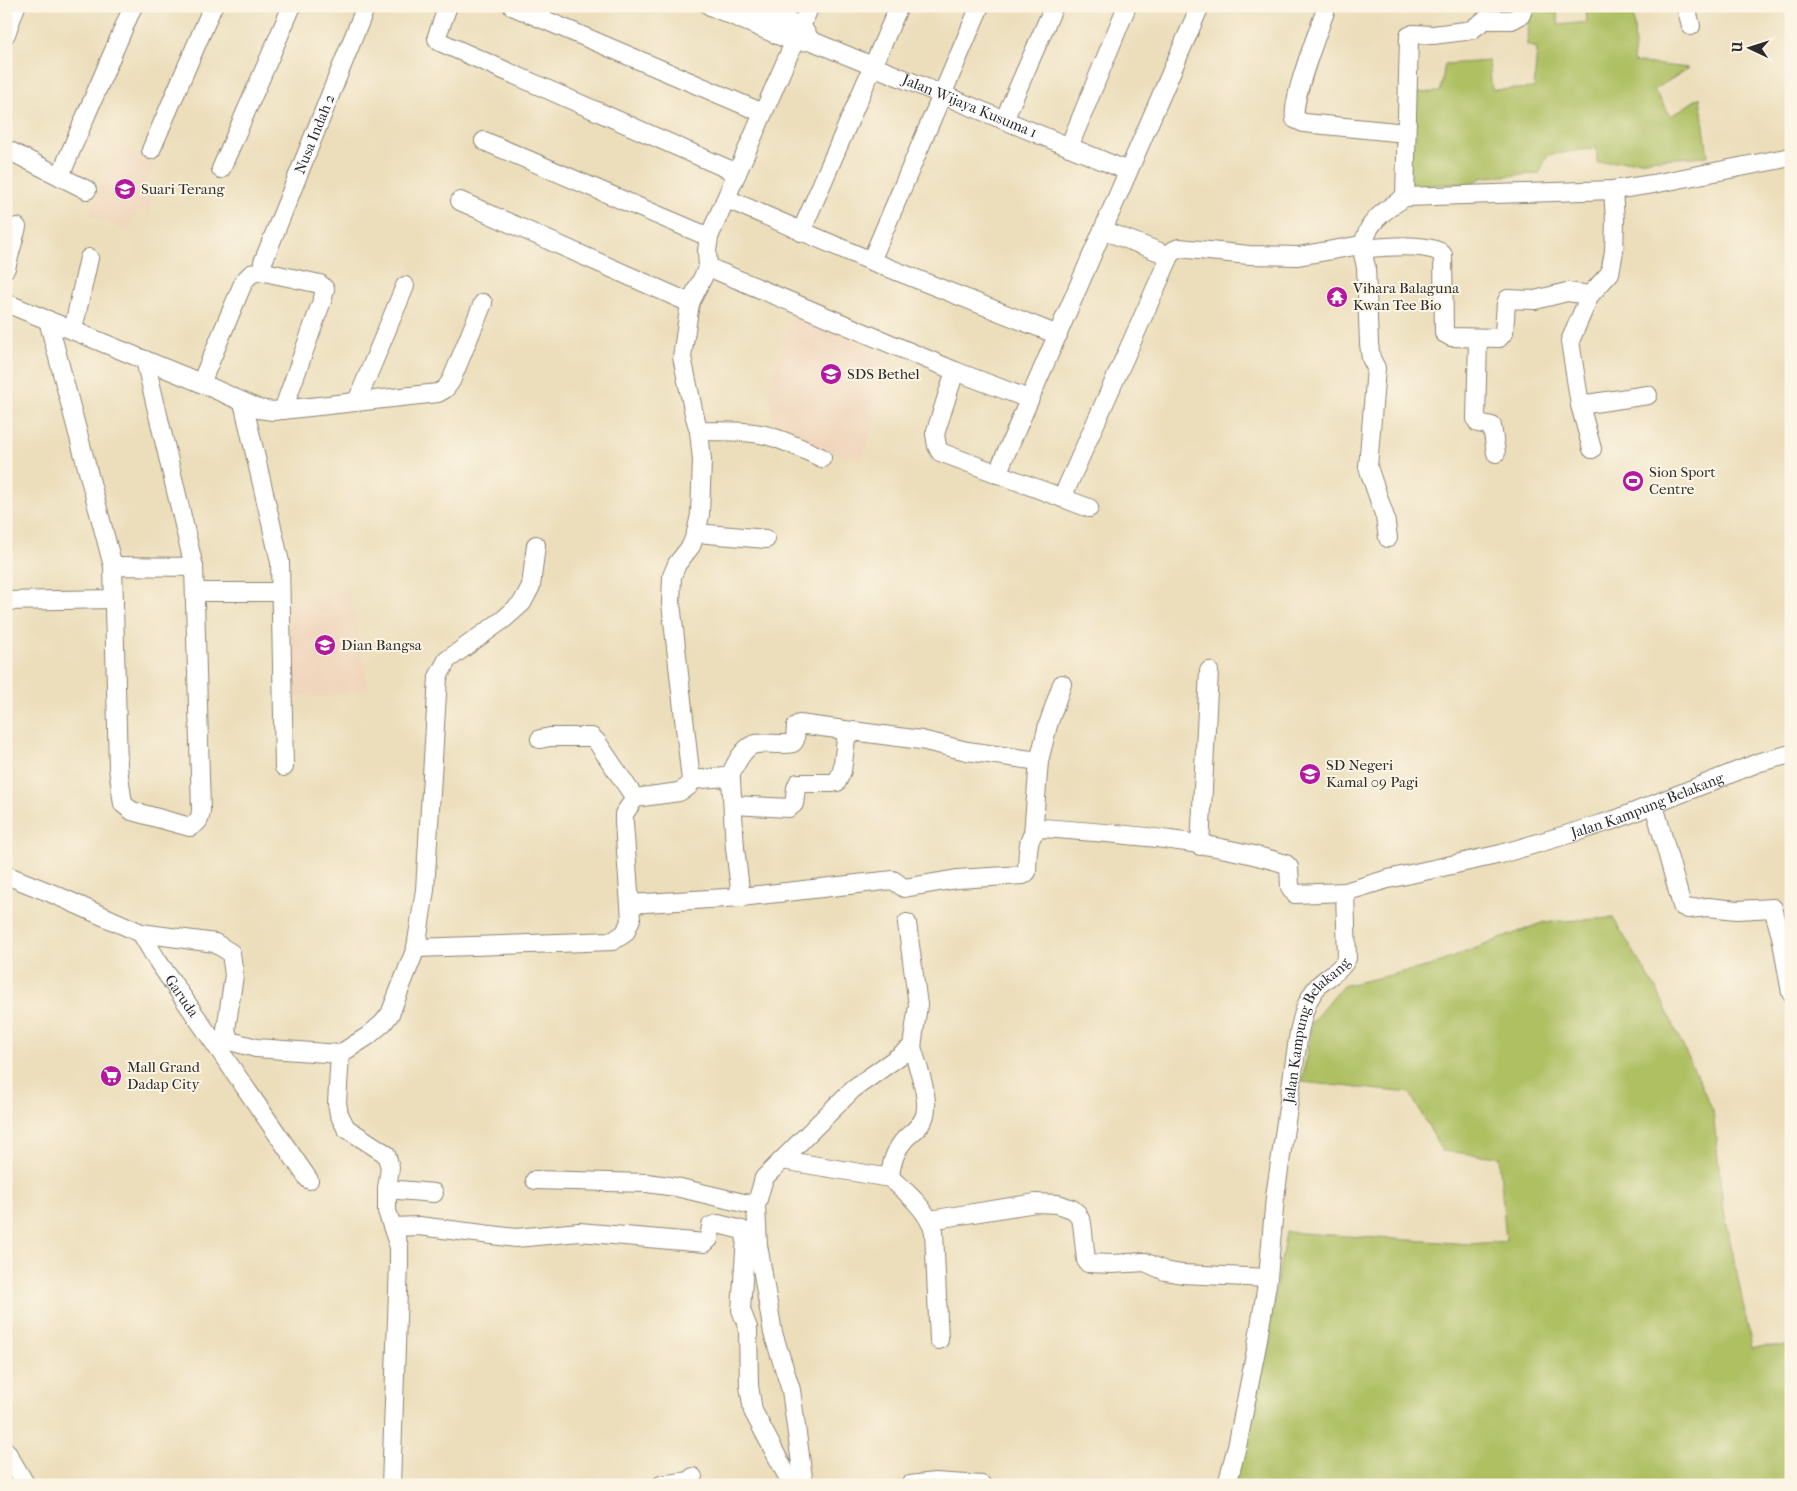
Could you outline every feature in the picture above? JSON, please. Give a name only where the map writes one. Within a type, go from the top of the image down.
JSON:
[{"type":"street","points":[[60,176],[133,6]]},
{"type":"street","points":[[151,150],[213,6]]},
{"type":"street","points":[[221,169],[292,6]]},
{"type":"street","name":"Nusa Indah 2","points":[[263,262],[366,6]]},
{"type":"street","points":[[448,6],[436,36],[440,42],[737,173]]},
{"type":"street","points":[[512,6],[763,112]]},
{"type":"street","name":"Jalan Wijaya Kusuma 1","points":[[710,6],[798,34]]},
{"type":"street","name":"Jalan Wijaya Kusuma 1","points":[[753,6],[812,41],[1128,171]]},
{"type":"street","points":[[416,948],[612,940],[625,933],[631,919],[624,814],[635,798],[679,792],[689,786],[691,780],[671,603],[672,576],[677,564],[691,546],[700,515],[702,482],[699,431],[682,357],[690,303],[708,267],[707,251],[709,237],[810,6]]},
{"type":"street","points":[[802,232],[899,6]]},
{"type":"street","points":[[872,261],[980,6]]},
{"type":"street","points":[[1004,120],[1054,6]]},
{"type":"street","points":[[1069,147],[1127,6]]},
{"type":"street","points":[[997,474],[1200,6]]},
{"type":"street","points":[[1327,6],[1300,84],[1295,119],[1304,123],[1406,133]]},
{"type":"street","points":[[1405,197],[1410,35],[1433,35],[1465,31],[1471,30],[1485,20],[1512,20],[1522,15],[1524,6]]},
{"type":"street","points":[[1686,6],[1691,26]]},
{"type":"street","points":[[6,34],[12,14]]},
{"type":"street","points":[[484,142],[709,237]]},
{"type":"street","points":[[6,149],[87,190]]},
{"type":"street","points":[[1388,538],[1385,517],[1368,467],[1376,368],[1371,358],[1369,344],[1366,268],[1362,247],[1368,229],[1383,212],[1405,197],[1613,190],[1791,157]]},
{"type":"street","points":[[1592,449],[1580,405],[1570,341],[1590,295],[1610,273],[1612,266],[1615,221],[1613,190]]},
{"type":"street","points":[[727,199],[872,261],[1058,335]]},
{"type":"street","points":[[460,201],[690,303]]},
{"type":"street","points":[[6,268],[17,227]]},
{"type":"street","points":[[1103,230],[1170,256]]},
{"type":"street","points":[[1062,498],[1170,256],[1178,248],[1250,255],[1298,256],[1362,247],[1384,246],[1412,247],[1440,252],[1444,255],[1444,332],[1450,337],[1495,340],[1502,336],[1508,299],[1535,300],[1567,292],[1590,295]]},
{"type":"street","points":[[73,330],[90,258]]},
{"type":"street","points":[[708,267],[955,371],[1029,399]]},
{"type":"street","points":[[201,383],[244,280],[251,274],[260,271],[320,284],[325,289],[323,298],[283,410]]},
{"type":"street","points":[[357,401],[404,286]]},
{"type":"street","points":[[6,303],[243,402],[266,410],[283,410],[438,393],[445,389],[451,381],[483,303]]},
{"type":"street","points":[[48,320],[113,566],[118,768],[123,804],[132,811],[190,827],[200,820],[201,812],[194,567],[145,360]]},
{"type":"street","points":[[1478,339],[1476,419],[1478,423],[1492,426],[1496,453]]},
{"type":"street","points":[[955,371],[935,434],[940,452],[1089,508]]},
{"type":"street","points":[[1580,405],[1648,395]]},
{"type":"street","points":[[243,402],[278,551],[284,767]]},
{"type":"street","points":[[699,431],[739,431],[764,435],[789,442],[822,458]]},
{"type":"street","points":[[696,533],[766,539]]},
{"type":"street","points":[[6,875],[141,933],[215,943],[231,953],[234,975],[226,1030],[230,1041],[256,1048],[340,1054],[368,1036],[390,1014],[416,948],[427,858],[438,676],[448,660],[522,603],[531,586],[536,545]]},
{"type":"street","points":[[113,566],[194,567]]},
{"type":"street","points":[[195,592],[280,592]]},
{"type":"street","points":[[6,601],[114,599]]},
{"type":"street","points":[[1200,846],[1209,671]]},
{"type":"street","points":[[630,904],[741,896],[893,880],[904,888],[957,879],[1023,875],[1027,872],[1030,841],[1033,834],[1039,761],[1048,725],[1062,684]]},
{"type":"street","points":[[729,778],[748,748],[754,744],[793,743],[797,725],[921,740],[967,751],[1039,761]]},
{"type":"street","points":[[733,804],[789,808],[794,804],[798,784],[837,782],[842,771],[847,731]]},
{"type":"street","points":[[540,739],[558,737],[592,738],[597,742],[635,798]]},
{"type":"street","name":"Jalan Kampung Belakang","points":[[1227,1485],[1238,1442],[1268,1278],[1275,1197],[1299,1032],[1310,997],[1318,986],[1344,965],[1347,958],[1346,892],[1388,878],[1501,854],[1617,819],[1760,762],[1791,754]]},
{"type":"street","points":[[691,780],[729,778]]},
{"type":"street","points":[[729,778],[731,780],[735,848],[741,896]]},
{"type":"street","points":[[1654,805],[1682,906],[1688,909],[1708,907],[1737,910],[1772,908],[1781,936],[1791,993]]},
{"type":"street","points":[[1033,834],[1042,828],[1148,838],[1258,856],[1286,864],[1290,869],[1290,887],[1295,894],[1346,892]]},
{"type":"street","points":[[890,1178],[895,1153],[905,1139],[918,1128],[925,1115],[926,1099],[912,1047],[918,1005],[907,923]]},
{"type":"street","name":"Garuda","points":[[141,933],[157,960],[309,1180]]},
{"type":"street","points":[[804,1485],[791,1390],[773,1333],[758,1246],[756,1206],[764,1178],[853,1089],[912,1047]]},
{"type":"street","points":[[340,1054],[337,1103],[339,1114],[346,1128],[386,1154],[390,1167],[387,1211],[399,1246],[391,1485]]},
{"type":"street","points":[[782,1160],[890,1178],[902,1188],[930,1220],[934,1231],[939,1340]]},
{"type":"street","points":[[535,1180],[647,1183],[676,1187],[756,1206]]},
{"type":"street","points":[[387,1189],[434,1193]]},
{"type":"street","points":[[930,1220],[1036,1203],[1058,1204],[1077,1213],[1082,1223],[1086,1260],[1088,1263],[1146,1262],[1165,1271],[1182,1274],[1268,1278]]},
{"type":"street","points":[[393,1227],[419,1226],[516,1238],[579,1232],[706,1243],[709,1239],[711,1226],[718,1224],[742,1230],[746,1238],[741,1310],[748,1328],[749,1386],[753,1411],[792,1485]]},
{"type":"street","points":[[6,1451],[26,1485]]},
{"type":"street","points":[[661,1485],[687,1481]]},
{"type":"street","points":[[910,1485],[935,1482],[982,1485]]},
{"type":"shaded area","name":"Suari Terang","points":[[116,145],[154,161],[145,186],[156,191],[148,213],[138,210],[129,231],[89,215]]},
{"type":"shaded area","name":"SDS Bethel","points":[[792,314],[893,358],[862,461],[776,434],[768,391]]},
{"type":"shaded area","name":"Dian Bangsa","points":[[349,589],[369,689],[312,698],[311,694],[292,697],[289,601]]},
{"type":"green space","points":[[1586,6],[1633,6],[1635,45],[1633,62],[1689,68],[1654,90],[1671,116],[1700,97],[1708,156],[1597,163],[1597,148],[1548,155],[1539,174],[1483,177],[1473,183],[1403,186],[1404,93],[1440,92],[1445,64],[1489,61],[1492,90],[1534,88],[1537,49],[1527,45],[1528,11],[1557,12],[1559,25],[1587,22]]},
{"type":"green space","points":[[1613,918],[1658,992],[1713,1111],[1723,1206],[1752,1347],[1791,1345],[1791,1485],[1232,1485],[1253,1416],[1286,1232],[1471,1244],[1506,1241],[1499,1157],[1442,1151],[1410,1093],[1302,1082],[1312,1022],[1342,986],[1430,966],[1544,922]]},
{"type":"place","name":"Suari Terang","points":[[125,189]]},
{"type":"place","name":"Vihara Balaguna Kwan Tee Bio","points":[[1337,297]]},
{"type":"place","name":"SDS Bethel","points":[[831,374]]},
{"type":"place","name":"Sion Sport Centre","points":[[1633,481]]},
{"type":"place","name":"Dian Bangsa","points":[[325,645]]},
{"type":"place","name":"SD Negeri Kamal 09 Pagi","points":[[1310,774]]},
{"type":"place","name":"Mall Grand Dadap City","points":[[111,1076]]}]
